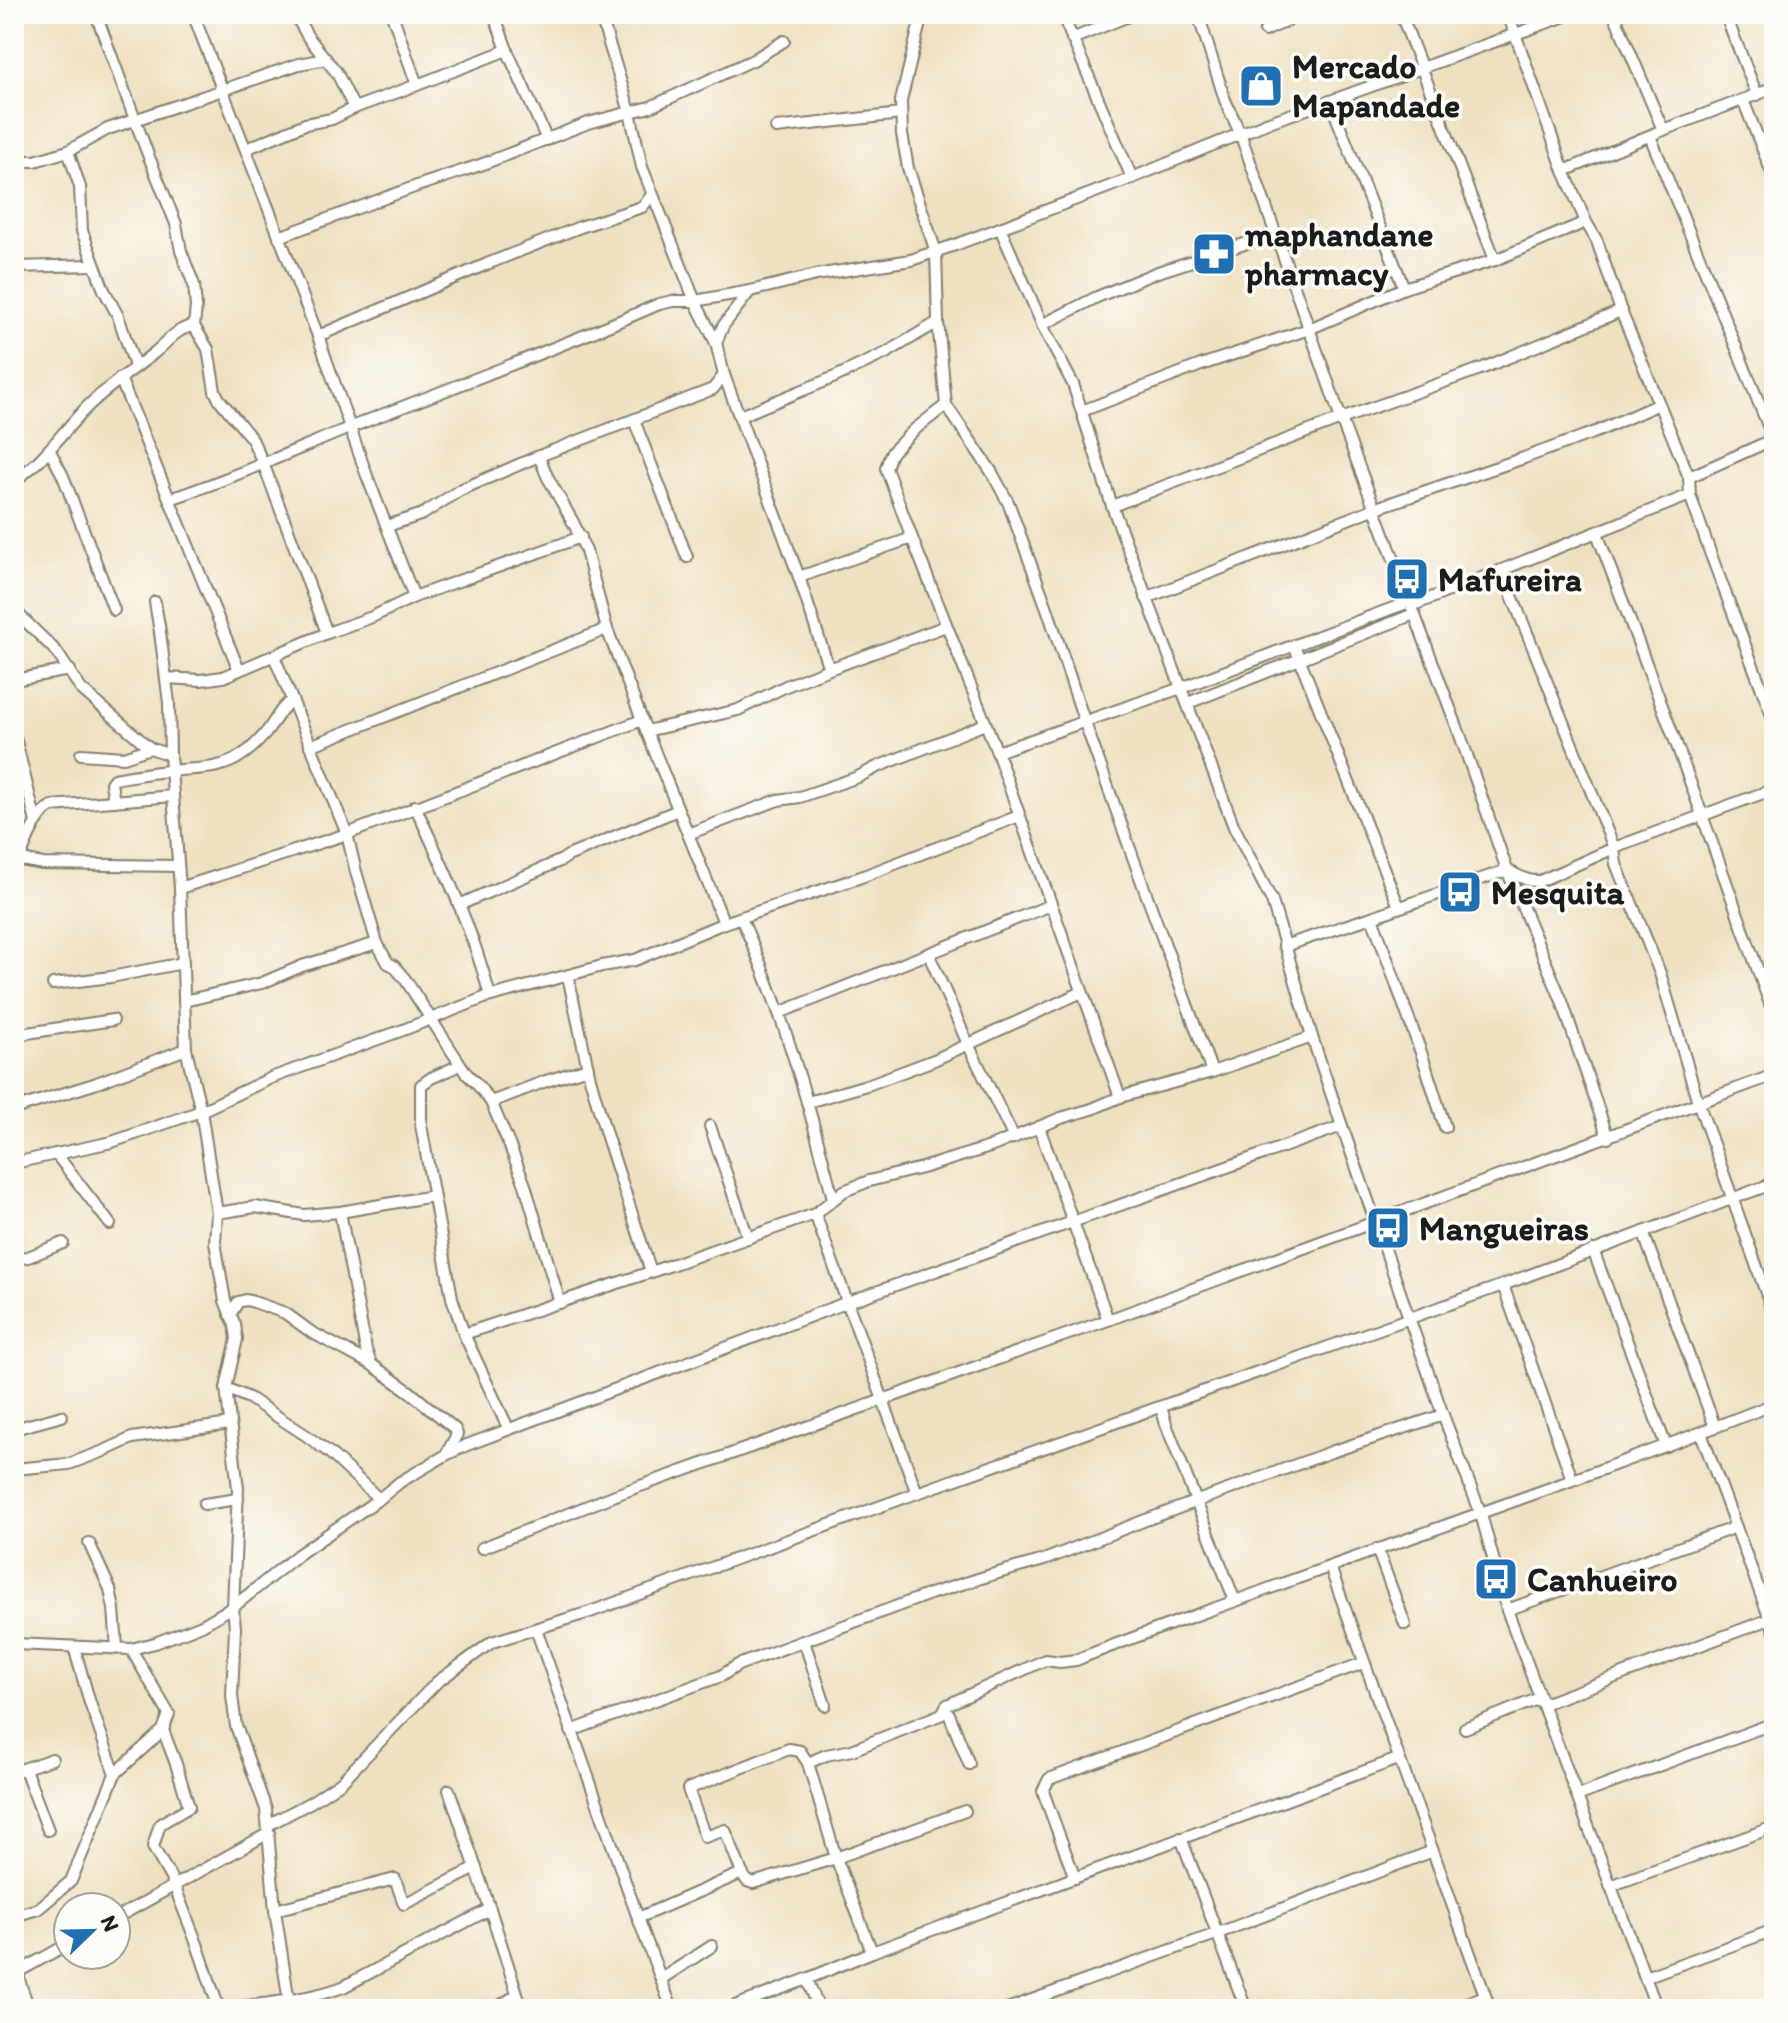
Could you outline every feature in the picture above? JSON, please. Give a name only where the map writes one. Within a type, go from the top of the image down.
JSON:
[{"type":"street","points":[[96,14],[176,224],[181,251],[194,285],[194,326],[208,349],[215,391],[252,439],[327,633]]},
{"type":"street","points":[[193,14],[318,336],[414,597]]},
{"type":"street","points":[[295,14],[308,37],[337,73],[354,108]]},
{"type":"street","points":[[392,14],[417,85]]},
{"type":"street","points":[[494,14],[547,140]]},
{"type":"street","points":[[600,14],[630,112],[642,167],[695,301],[716,343],[724,375],[799,577],[829,669]]},
{"type":"street","points":[[922,14],[901,101],[902,134],[908,168],[936,252],[938,322],[946,405],[1008,502],[1212,1072]]},
{"type":"street","points":[[1062,14],[1132,178]]},
{"type":"street","points":[[1072,39],[1133,14]]},
{"type":"street","points":[[1198,14],[1225,100],[1240,133],[1341,419],[1460,735],[1507,870],[1562,1001],[1608,1138]]},
{"type":"street","points":[[1265,31],[1302,14]]},
{"type":"street","points":[[1401,14],[1495,260]]},
{"type":"street","points":[[1508,14],[1564,171],[1601,252],[1621,311],[1689,477],[1690,495],[1774,721]]},
{"type":"street","points":[[170,499],[225,480],[659,304],[695,301],[816,275],[911,260],[1132,178],[1240,133],[1571,14]]},
{"type":"street","points":[[1614,14],[1663,130]]},
{"type":"street","points":[[1725,14],[1757,95]]},
{"type":"street","points":[[279,237],[588,123],[650,107],[737,67],[784,41]]},
{"type":"street","points":[[246,149],[305,124],[332,119],[507,50]]},
{"type":"street","points":[[14,161],[35,161],[68,151],[108,129],[299,64],[326,59]]},
{"type":"street","points":[[1564,171],[1774,88]]},
{"type":"street","points":[[1743,100],[1774,178]]},
{"type":"street","points":[[1330,101],[1404,288]]},
{"type":"street","points":[[776,128],[901,114]]},
{"type":"street","points":[[613,116],[636,137]]},
{"type":"street","points":[[1650,136],[1774,440],[1689,477]]},
{"type":"street","points":[[68,151],[80,187],[81,226],[135,366]]},
{"type":"street","points":[[642,207],[652,195]]},
{"type":"street","points":[[318,336],[580,227],[642,207],[660,211]]},
{"type":"street","points":[[1082,411],[1201,365],[1309,329],[1404,288],[1495,260],[1586,222]]},
{"type":"street","points":[[1000,228],[1042,325],[1073,384],[1112,506],[1234,827],[1272,901],[1342,1126],[1481,1514],[1507,1610],[1657,2009]]},
{"type":"street","points":[[1042,325],[1097,297],[1155,273],[1275,234]]},
{"type":"street","points":[[14,267],[94,265]]},
{"type":"street","points":[[716,343],[723,326],[750,291]]},
{"type":"street","points":[[1112,506],[1483,368],[1621,311]]},
{"type":"street","points":[[740,416],[886,353],[938,322]]},
{"type":"street","points":[[14,481],[50,451],[86,408],[120,378],[181,329],[194,326]]},
{"type":"street","points":[[387,526],[423,514],[460,490],[539,456],[713,389],[724,375]]},
{"type":"street","points":[[120,378],[239,670]]},
{"type":"street","points":[[713,389],[734,398]]},
{"type":"street","points":[[1146,598],[1376,508],[1598,431],[1659,404]]},
{"type":"street","points":[[946,405],[893,451],[887,463],[888,476],[997,752],[1120,1097]]},
{"type":"street","points":[[634,420],[687,557]]},
{"type":"street","points":[[50,451],[63,476],[114,610]]},
{"type":"street","points":[[539,456],[552,487],[581,537],[607,629],[724,923]]},
{"type":"street","points":[[1188,703],[1299,659],[1412,607],[1690,495]]},
{"type":"street","points":[[1597,533],[1774,1015]]},
{"type":"street","points":[[166,678],[201,680],[223,677],[414,597],[581,537]]},
{"type":"street","points":[[799,577],[912,538]]},
{"type":"street","points":[[1502,571],[1614,848],[1616,864],[1660,973],[1698,1102],[1774,1315]]},
{"type":"street","points":[[155,602],[166,678],[180,888],[186,1049],[201,1111],[217,1213],[215,1242],[225,1301],[237,1339],[226,1388],[238,1488],[232,1696],[236,1726],[260,1790],[269,1829],[275,1910],[289,2005]]},
{"type":"street","points":[[997,752],[1294,645],[1412,607]]},
{"type":"street","points":[[14,610],[43,637],[81,689],[150,748],[170,755]]},
{"type":"street","points":[[646,731],[738,710],[829,669],[946,626]]},
{"type":"street","points":[[310,746],[607,629]]},
{"type":"street","points":[[1294,645],[1399,907]]},
{"type":"street","points":[[274,656],[347,834],[377,943],[388,963],[405,979],[460,1065],[491,1102],[525,1185],[560,1303]]},
{"type":"street","points":[[14,680],[70,670]]},
{"type":"street","points":[[114,801],[111,783],[114,779],[221,766],[236,759],[264,735],[283,706],[292,700]]},
{"type":"street","points":[[180,888],[347,834],[642,720]]},
{"type":"street","points":[[688,834],[778,800],[800,797],[858,777],[985,724]]},
{"type":"street","points":[[14,733],[36,822]]},
{"type":"street","points":[[81,754],[124,757],[150,748]]},
{"type":"street","points":[[1284,946],[1507,870],[1532,882],[1540,881],[1614,848],[1774,789]]},
{"type":"street","points":[[173,796],[52,806],[42,811],[16,860],[43,864],[178,866]]},
{"type":"street","points":[[415,806],[467,920],[490,996]]},
{"type":"street","points":[[459,905],[678,810]]},
{"type":"street","points":[[14,1163],[112,1142],[201,1111],[271,1078],[490,996],[635,960],[724,923],[861,877],[1019,816]]},
{"type":"street","points":[[779,1013],[1051,905]]},
{"type":"street","points":[[1372,917],[1445,1127]]},
{"type":"street","points":[[741,918],[796,1061],[833,1198]]},
{"type":"street","points":[[184,1001],[262,983],[302,966],[377,943]]},
{"type":"street","points":[[929,955],[1014,1138]]},
{"type":"street","points":[[53,984],[183,963]]},
{"type":"street","points":[[568,976],[606,1134],[651,1272]]},
{"type":"street","points":[[808,1102],[870,1084],[934,1060],[1082,992]]},
{"type":"street","points":[[14,1035],[113,1020]]},
{"type":"street","points":[[464,1334],[815,1214],[844,1191],[869,1181],[922,1168],[1014,1138],[1120,1097],[1212,1072],[1312,1037]]},
{"type":"street","points":[[14,1109],[94,1084],[186,1049]]},
{"type":"street","points":[[460,1065],[421,1085],[421,1125],[452,1298],[464,1334],[508,1428]]},
{"type":"street","points":[[491,1102],[588,1068]]},
{"type":"street","points":[[482,1548],[618,1494],[1108,1320],[1774,1075]]},
{"type":"street","points":[[710,1126],[748,1238]]},
{"type":"street","points":[[14,1644],[131,1649],[202,1625],[233,1607],[299,1554],[400,1482],[446,1455],[508,1428],[848,1302],[1342,1126]]},
{"type":"street","points":[[1039,1127],[1108,1320]]},
{"type":"street","points":[[56,1154],[110,1224]]},
{"type":"street","points":[[132,1909],[269,1829],[341,1782],[437,1682],[492,1642],[590,1612],[1409,1319],[1774,1183]]},
{"type":"street","points":[[217,1213],[255,1207],[304,1215],[433,1196]]},
{"type":"street","points":[[340,1212],[371,1364]]},
{"type":"street","points":[[815,1214],[917,1493]]},
{"type":"street","points":[[1643,1232],[1715,1427]]},
{"type":"street","points":[[14,1258],[28,1257],[63,1243]]},
{"type":"street","points":[[1593,1250],[1666,1446]]},
{"type":"street","points":[[1503,1285],[1572,1479]]},
{"type":"street","points":[[230,1315],[238,1302],[254,1302],[285,1313],[311,1332],[371,1364],[455,1429],[457,1434],[446,1455]]},
{"type":"street","points":[[226,1388],[249,1398],[307,1436],[379,1499]]},
{"type":"street","points":[[808,1763],[815,1758],[852,1750],[896,1734],[942,1714],[947,1705],[1045,1660],[1076,1660],[1774,1404]]},
{"type":"street","points":[[1161,1407],[1235,1601]]},
{"type":"street","points":[[571,1731],[930,1594],[1044,1560],[1196,1501],[1443,1415]]},
{"type":"street","points":[[14,1429],[62,1416]]},
{"type":"street","points":[[14,1469],[69,1464],[132,1438],[230,1424]]},
{"type":"street","points":[[1701,1433],[1774,1630]]},
{"type":"street","points":[[204,1504],[238,1499]]},
{"type":"street","points":[[1507,1610],[1736,1527]]},
{"type":"street","points":[[89,1543],[110,1589],[117,1648]]},
{"type":"street","points":[[1377,1549],[1405,1624]]},
{"type":"street","points":[[1330,1567],[1490,2009]]},
{"type":"street","points":[[1465,1728],[1770,1619]]},
{"type":"street","points":[[536,1629],[672,2009]]},
{"type":"street","points":[[804,1641],[825,1705]]},
{"type":"street","points":[[74,1647],[115,1774]]},
{"type":"street","points":[[14,1916],[38,1909],[71,1881],[115,1774],[163,1730],[169,1714],[131,1649]]},
{"type":"street","points":[[1075,1878],[1043,1791],[1049,1779],[1363,1663]]},
{"type":"street","points":[[945,1710],[969,1764]]},
{"type":"street","points":[[1577,1796],[1774,1723]]},
{"type":"street","points":[[163,1730],[189,1807],[160,1824],[153,1847],[174,1886],[222,2009],[289,2005],[343,1987],[490,1909]]},
{"type":"street","points":[[872,1952],[836,1858],[808,1763],[800,1751],[789,1749],[688,1789],[705,1837],[725,1830],[742,1873],[747,1881],[753,1883],[836,1858],[965,1811]]},
{"type":"street","points":[[48,1830],[19,1770],[52,1759]]},
{"type":"street","points":[[727,2009],[872,1952],[1398,1759]]},
{"type":"street","points":[[449,1790],[522,2009]]},
{"type":"street","points":[[1610,1886],[1774,1827]]},
{"type":"street","points":[[1181,1838],[1246,2009]]},
{"type":"street","points":[[1007,2009],[1026,2006],[1433,1851]]},
{"type":"street","points":[[275,1910],[395,1879],[404,1904],[476,1868]]},
{"type":"street","points":[[638,1918],[742,1873]]},
{"type":"street","points":[[1645,1977],[1774,1930]]},
{"type":"street","points":[[661,1979],[712,1946]]},
{"type":"street","points":[[14,1951],[16,1972],[29,2009]]},
{"type":"street","points":[[16,1972],[52,1953]]},
{"type":"street","points":[[807,1979],[819,2009]]},
{"type":"street","points":[[495,2009],[517,1995]]},
{"type":"street","points":[[1451,2009],[1485,1996]]},
{"type":"place","name":"Mercado Mapandade","points":[[1261,86]]},
{"type":"place","name":"maphandane pharmacy","points":[[1214,254]]},
{"type":"place","name":"Mafureira","points":[[1407,579]]},
{"type":"place","name":"Mesquita","points":[[1460,892]]},
{"type":"place","name":"Mangueiras","points":[[1388,1228]]},
{"type":"place","name":"Canhueiro","points":[[1496,1579]]}]
